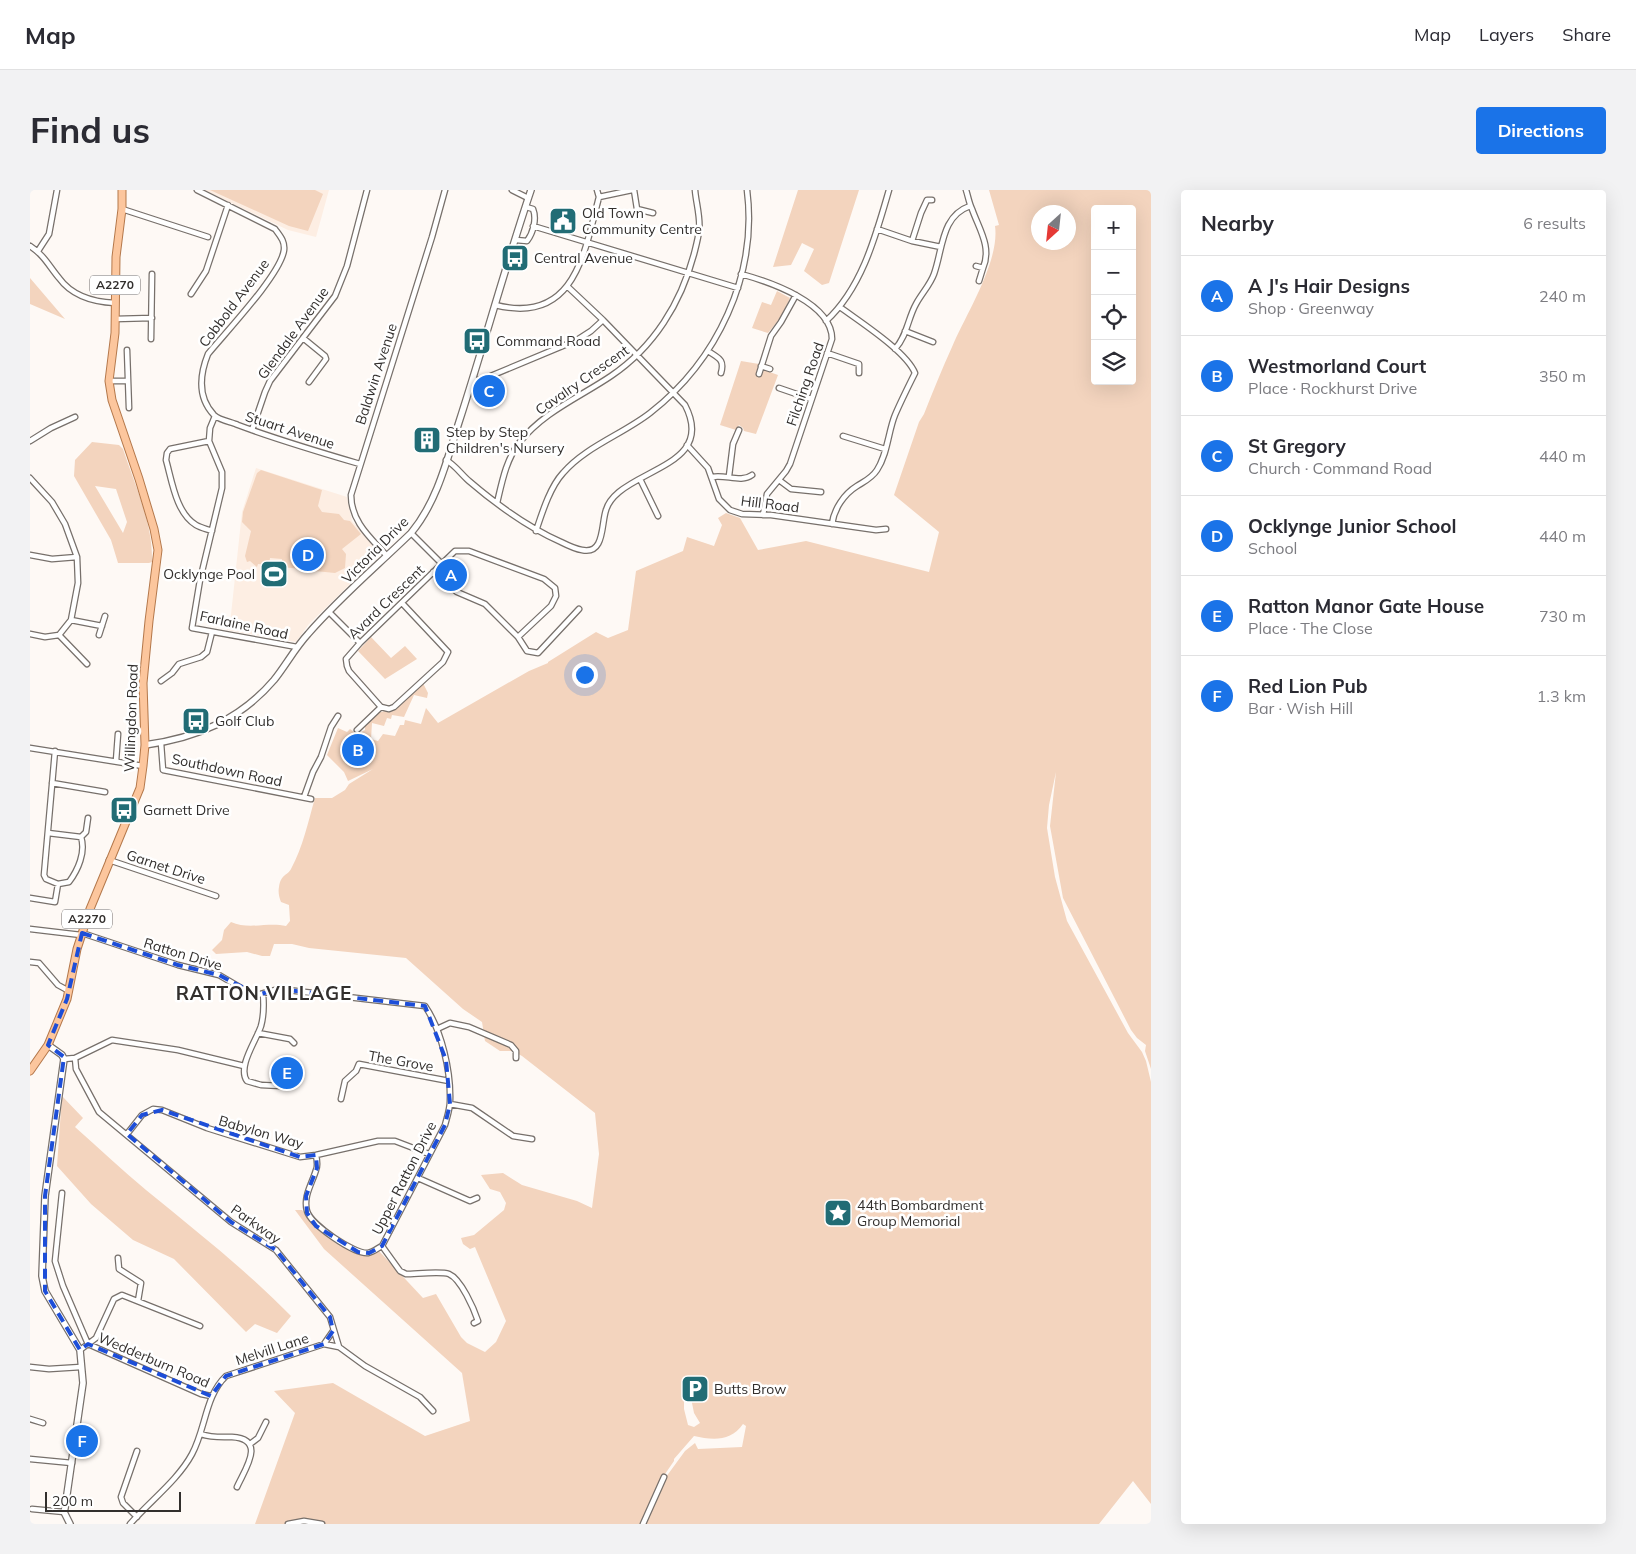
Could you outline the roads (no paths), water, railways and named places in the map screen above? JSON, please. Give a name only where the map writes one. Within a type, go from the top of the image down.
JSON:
[{"type":"main road","name":"Willingdon Road","points":[[30,1071],[48,1045],[54,1032],[69,990],[82,934],[109,860],[140,788],[144,766],[143,683],[148,621],[158,550],[154,529],[139,479],[114,407],[109,381],[115,319],[116,248],[122,210],[122,190]]},
{"type":"street","points":[[38,251],[49,234],[57,190]]},
{"type":"street","name":"Cobbold Avenue","points":[[197,190],[275,229],[283,239],[284,251],[276,271],[208,354],[202,369],[201,392],[206,405],[215,416]]},
{"type":"street","name":"Glendale Avenue","points":[[252,430],[264,392],[270,381],[330,305],[341,285],[368,190]]},
{"type":"street","name":"Baldwin Avenue","points":[[387,556],[358,524],[354,515],[351,495],[445,190]]},
{"type":"street","points":[[512,190],[528,198]]},
{"type":"street","name":"Victoria Drive","points":[[145,745],[195,735],[228,719],[260,694],[275,679],[308,634],[411,533],[425,515],[446,460],[531,190]]},
{"type":"street","points":[[496,306],[510,309],[532,308],[555,299],[568,287],[578,272],[588,242],[599,197],[597,190]]},
{"type":"street","points":[[599,197],[633,190],[636,210],[653,212]]},
{"type":"street","name":"Cavalry Crescent","points":[[497,503],[510,458],[520,442],[541,421],[612,376],[637,356],[668,318],[682,292],[689,273],[700,230],[695,190]]},
{"type":"street","points":[[536,531],[542,512],[562,473],[584,455],[650,413],[690,375],[708,351],[725,322],[738,288],[748,237],[747,190]]},
{"type":"street","points":[[741,274],[770,283],[796,295],[812,306],[826,321],[840,307],[864,265],[889,190]]},
{"type":"street","points":[[966,190],[970,206],[987,246],[987,259],[979,281]]},
{"type":"street","points":[[912,241],[921,213],[928,199]]},
{"type":"street","points":[[191,294],[206,271],[228,205]]},
{"type":"street","points":[[895,349],[901,342],[916,303],[934,275],[950,222],[960,211],[970,206]]},
{"type":"street","points":[[516,240],[527,240],[533,226],[535,214],[533,210],[526,207]]},
{"type":"street","points":[[122,210],[208,237]]},
{"type":"street","points":[[533,226],[738,288]]},
{"type":"street","points":[[877,229],[912,241],[941,247]]},
{"type":"street","points":[[30,246],[45,258],[63,283],[72,291],[90,300],[115,303]]},
{"type":"street","points":[[976,266],[983,268]]},
{"type":"street","points":[[151,338],[152,274]]},
{"type":"street","points":[[446,460],[452,463],[497,503],[536,531],[583,551],[588,551],[596,547],[600,541],[605,512],[613,498],[624,488],[661,469],[682,452],[687,445],[693,428],[685,405],[603,320],[568,287]]},
{"type":"street","points":[[759,374],[771,336],[782,322],[796,295]]},
{"type":"street","points":[[832,524],[834,514],[841,500],[848,492],[864,483],[877,471],[894,416],[915,373],[904,356],[840,307]]},
{"type":"street","points":[[115,319],[152,318]]},
{"type":"street","points":[[472,380],[481,380],[577,340],[603,320]]},
{"type":"street","name":"Filching Road","points":[[763,515],[767,494],[790,464],[832,339],[832,331],[826,321]]},
{"type":"street","points":[[905,331],[933,342]]},
{"type":"street","points":[[303,338],[325,356],[326,360],[309,382]]},
{"type":"street","points":[[127,350],[129,408]]},
{"type":"street","points":[[708,351],[721,360],[723,364],[721,372]]},
{"type":"street","points":[[827,353],[859,364],[859,373]]},
{"type":"street","points":[[761,366],[770,369]]},
{"type":"street","points":[[109,381],[128,381]]},
{"type":"street","points":[[779,388],[811,399]]},
{"type":"street","points":[[212,531],[196,525],[186,517],[180,506],[166,460],[170,449],[209,441],[210,428],[215,416]]},
{"type":"street","name":"Stuart Avenue","points":[[215,416],[252,430],[360,464]]},
{"type":"street","points":[[30,441],[51,428],[75,417]]},
{"type":"street","points":[[729,476],[734,434],[739,430]]},
{"type":"street","points":[[843,436],[885,449]]},
{"type":"street","name":"Farlaine Road","points":[[209,441],[222,472],[222,488],[220,503],[200,580],[192,628],[297,647]]},
{"type":"street","name":"Hill Road","points":[[687,445],[702,460],[712,477],[719,499],[730,510],[742,514],[876,530],[886,529]]},
{"type":"street","points":[[712,477],[746,478],[752,475]]},
{"type":"street","points":[[30,478],[56,510],[72,541],[77,556],[78,583],[71,620],[59,635],[46,637],[30,634]]},
{"type":"street","points":[[640,479],[658,516]]},
{"type":"street","points":[[779,480],[791,489],[821,492]]},
{"type":"street","points":[[411,533],[442,564]]},
{"type":"street","name":"Avard Crescent","points":[[381,707],[347,666],[346,659],[360,643],[455,551],[469,551],[544,579],[554,588],[556,596],[551,606],[518,638]]},
{"type":"street","points":[[30,555],[52,559],[77,556]]},
{"type":"street","points":[[433,572],[457,592],[485,604],[518,638],[527,651],[538,653],[579,609]]},
{"type":"street","points":[[357,730],[381,707],[389,709],[394,707],[443,662],[448,652],[402,603]]},
{"type":"street","points":[[330,612],[360,643]]},
{"type":"street","points":[[99,635],[105,616]]},
{"type":"street","points":[[71,620],[102,626]]},
{"type":"street","points":[[161,681],[172,673],[179,664],[201,657],[207,652],[212,632]]},
{"type":"street","points":[[59,635],[87,664]]},
{"type":"street","points":[[304,797],[321,757],[330,726],[338,716]]},
{"type":"street","points":[[116,762],[118,734]]},
{"type":"street","name":"Southdown Road","points":[[161,743],[163,770],[311,799]]},
{"type":"street","points":[[30,748],[144,766]]},
{"type":"street","points":[[55,751],[44,875],[46,879],[58,884],[69,882],[75,874],[83,846],[81,837]]},
{"type":"street","points":[[52,783],[105,792]]},
{"type":"street","points":[[81,837],[86,832],[88,818]]},
{"type":"street","points":[[48,833],[81,837]]},
{"type":"street","name":"Garnet Drive","points":[[109,860],[216,896]]},
{"type":"street","points":[[30,898],[55,902],[58,884]]},
{"type":"street","name":"Ratton Drive","points":[[30,929],[82,934],[178,965],[219,975],[248,992],[257,995],[279,989],[426,1006]]},
{"type":"street","points":[[30,962],[39,963],[58,985],[69,990]]},
{"type":"street","points":[[264,994],[264,1007],[260,1027],[244,1066],[244,1076],[247,1081],[261,1085],[281,1086]]},
{"type":"street","name":"Upper Ratton Drive","points":[[316,1155],[317,1168],[306,1196],[306,1205],[307,1212],[316,1226],[358,1252],[369,1253],[382,1246],[445,1125],[450,1104],[446,1060],[431,1014],[426,1006]]},
{"type":"street","points":[[436,1029],[450,1023],[470,1027],[511,1044],[516,1051],[516,1058]]},
{"type":"street","points":[[258,1033],[290,1039],[294,1043]]},
{"type":"street","points":[[64,1059],[75,1058],[112,1040],[178,1050],[244,1066]]},
{"type":"street","points":[[48,1045],[62,1055],[64,1059],[45,1196],[42,1276],[45,1291],[80,1350],[80,1367],[83,1383],[64,1512],[70,1524]]},
{"type":"street","name":"Parkway","points":[[75,1058],[76,1069],[99,1112],[231,1222],[276,1250],[330,1317],[339,1347]]},
{"type":"street","name":"The Grove","points":[[341,1099],[345,1081],[359,1064],[449,1081]]},
{"type":"street","points":[[450,1104],[472,1108],[513,1136],[532,1139]]},
{"type":"street","name":"Babylon Way","points":[[127,1134],[142,1115],[153,1109],[162,1110],[207,1128],[300,1157],[378,1141],[395,1141],[429,1154]]},
{"type":"street","points":[[418,1178],[470,1204],[477,1198]]},
{"type":"street","points":[[62,1193],[55,1261],[88,1344]]},
{"type":"street","points":[[382,1246],[400,1271],[406,1274],[448,1274],[454,1277],[473,1307],[478,1320],[474,1322]]},
{"type":"street","points":[[118,1258],[119,1269],[141,1283],[138,1301]]},
{"type":"street","points":[[80,1350],[96,1338],[114,1299],[122,1296],[200,1326]]},
{"type":"street","points":[[333,1330],[324,1344],[339,1347],[365,1366],[420,1397],[433,1411]]},
{"type":"street","name":"Wedderburn Road","points":[[88,1344],[201,1394],[211,1396]]},
{"type":"street","name":"Melvill Lane","points":[[130,1524],[181,1469],[191,1455],[201,1434],[211,1396],[217,1385],[226,1376],[324,1344]]},
{"type":"street","points":[[30,1367],[48,1369],[80,1367]]},
{"type":"street","points":[[30,1419],[43,1423]]},
{"type":"street","points":[[250,1444],[258,1438],[266,1422]]},
{"type":"street","points":[[201,1434],[211,1437],[234,1437],[243,1439],[250,1444],[251,1457],[237,1487]]},
{"type":"street","points":[[137,1451],[121,1497],[122,1503],[137,1517]]},
{"type":"street","points":[[30,1459],[72,1463]]},
{"type":"street","points":[[643,1524],[664,1477]]},
{"type":"street","points":[[32,1509],[64,1512]]},
{"type":"street","points":[[288,1524],[304,1521],[322,1524]]},
{"type":"place","name":"Old Town Community Centre","points":[[563,221]]},
{"type":"place","name":"Central Avenue","points":[[515,258]]},
{"type":"place","name":"Command Road","points":[[477,341]]},
{"type":"place","name":"St Gregory","points":[[489,391]]},
{"type":"place","name":"Step by Step Children's Nursery","points":[[427,440]]},
{"type":"place","name":"Ocklynge Junior School","points":[[308,555]]},
{"type":"place","name":"Ocklynge Pool","points":[[274,574]]},
{"type":"place","name":"A J's Hair Designs","points":[[451,575]]},
{"type":"place","name":"Golf Club","points":[[196,721]]},
{"type":"place","name":"Westmorland Court","points":[[358,750]]},
{"type":"place","name":"Garnett Drive","points":[[124,810]]},
{"type":"place","name":"Ratton Manor Gate House","points":[[287,1073]]},
{"type":"place","name":"44th Bombardment Group Memorial","points":[[838,1213]]},
{"type":"place","name":"Butts Brow","points":[[695,1389]]},
{"type":"place","name":"Red Lion Pub","points":[[82,1441]]},
{"type":"district","name":"RATTON VILLAGE","points":[[264,993]]}]
